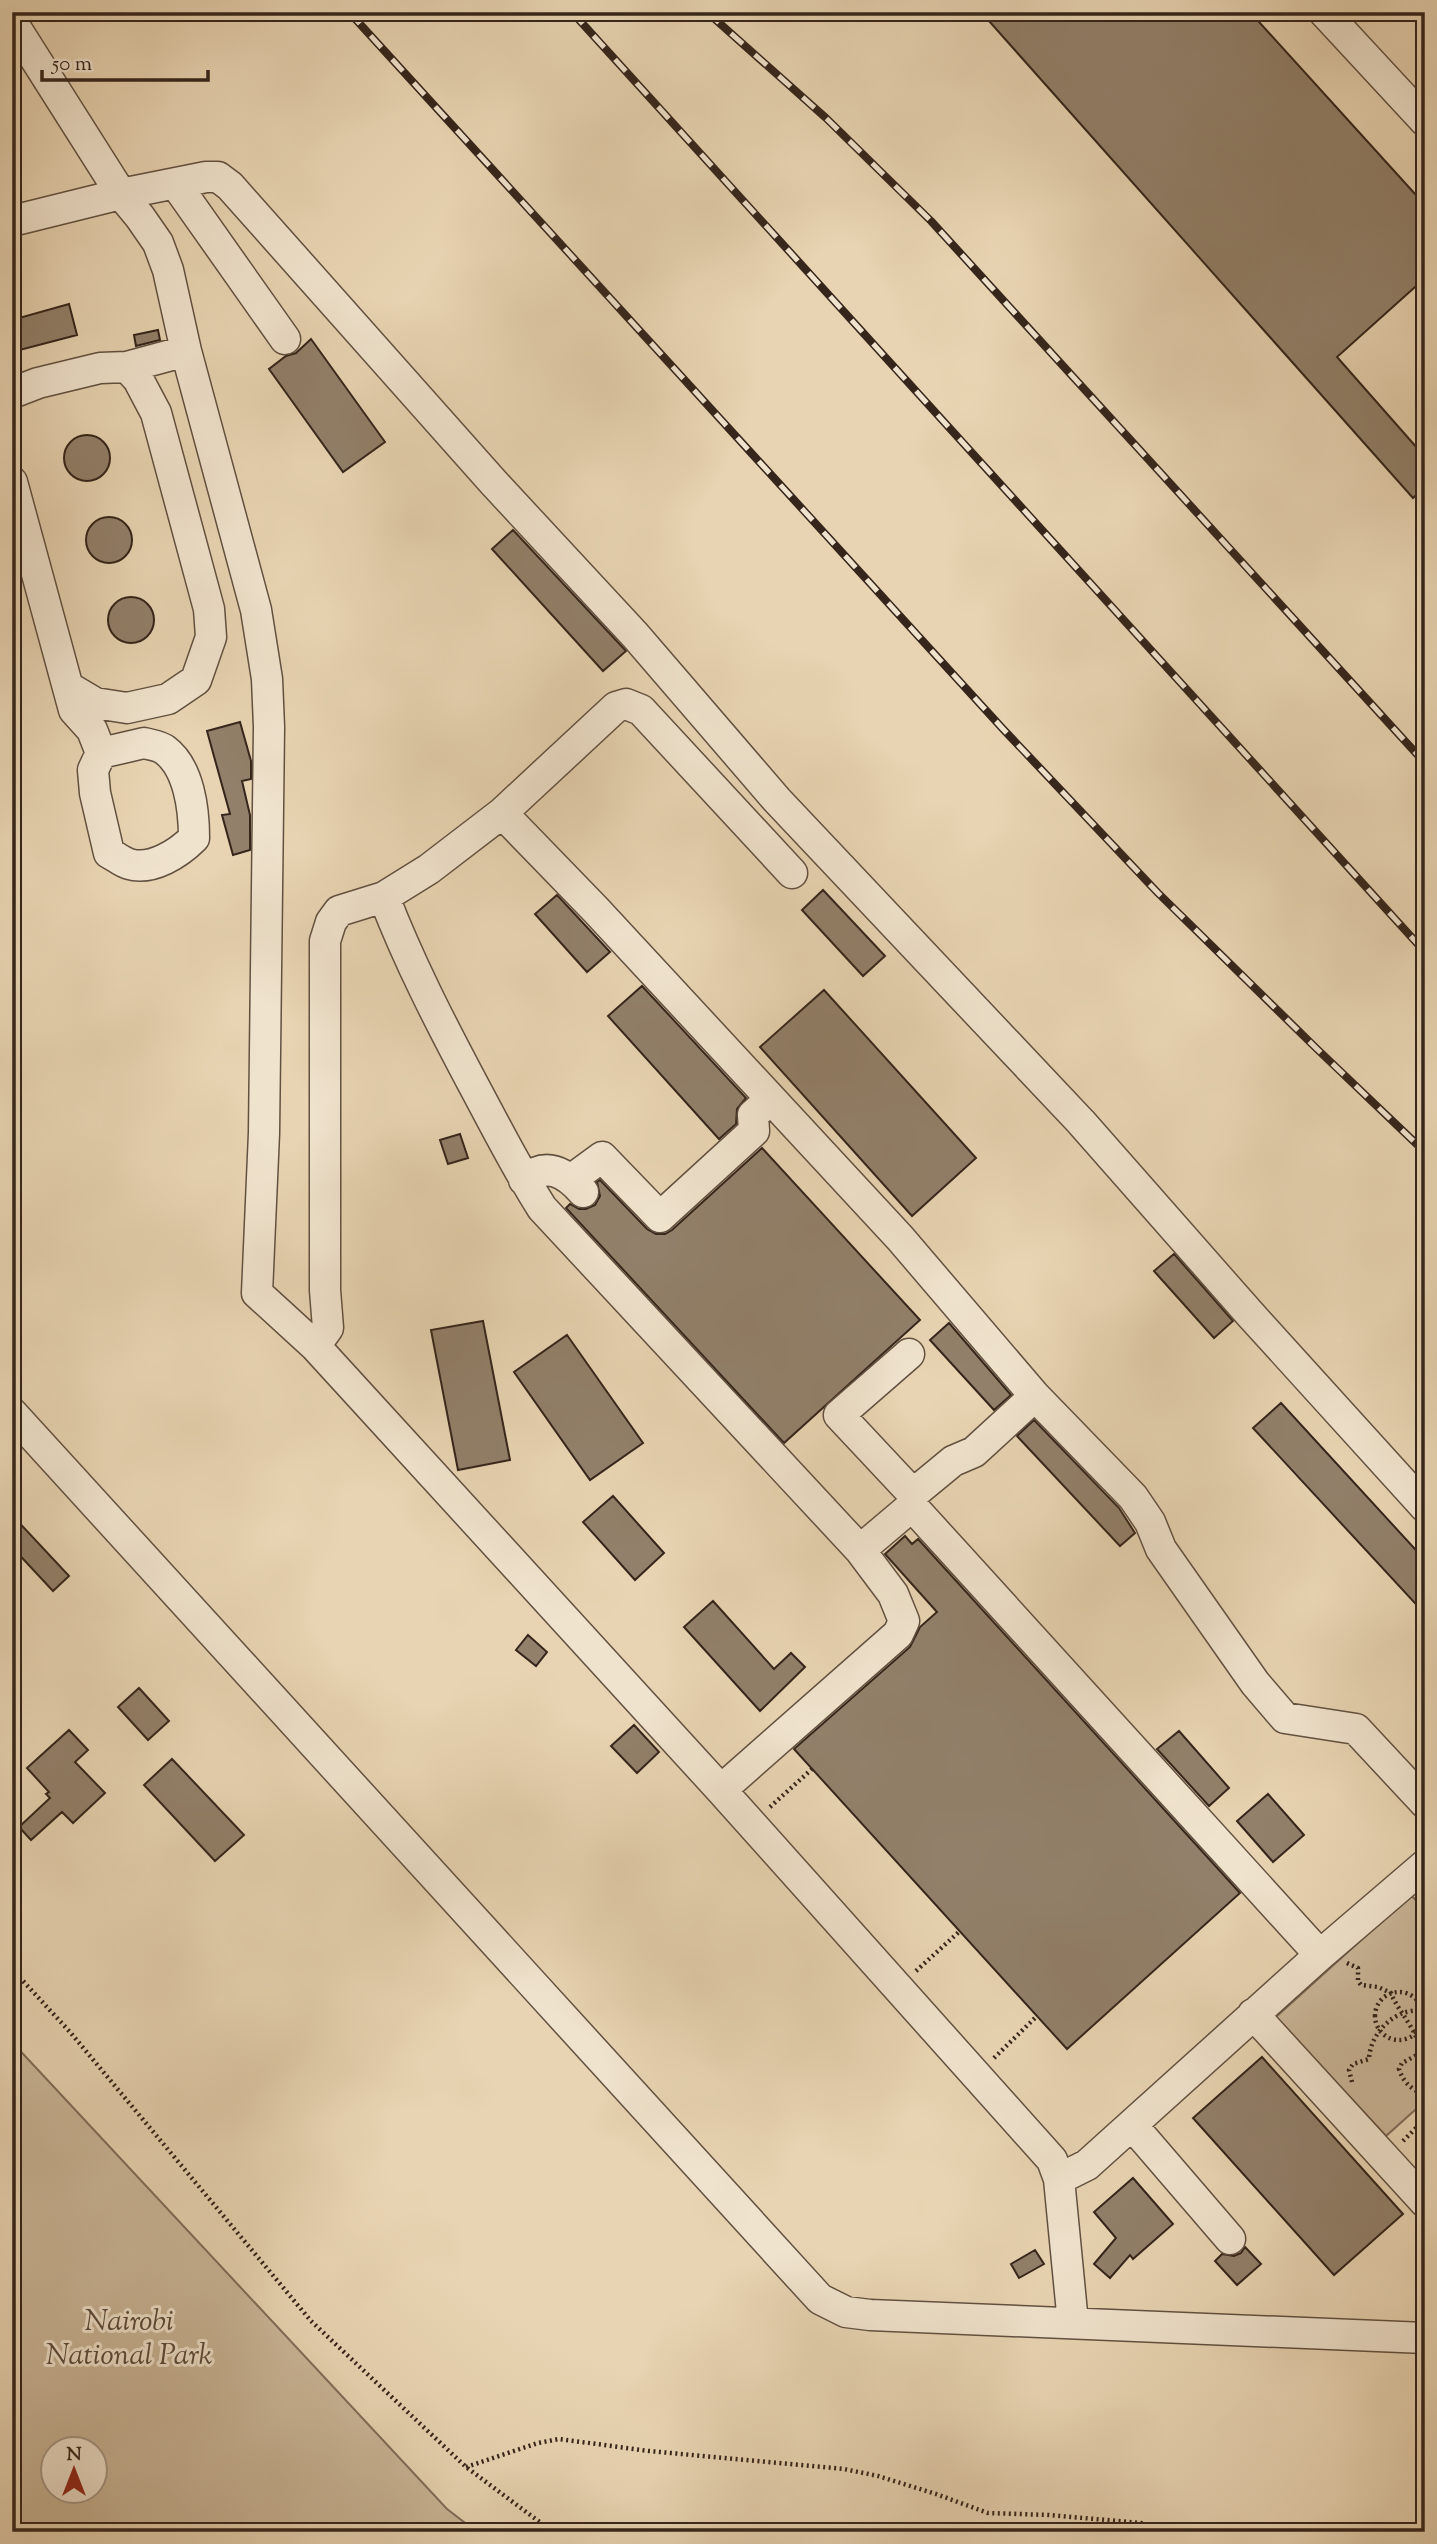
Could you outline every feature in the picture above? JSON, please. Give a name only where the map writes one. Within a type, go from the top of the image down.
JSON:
[{"type":"lane","points":[[1324,12],[1425,121]]},
{"type":"lane","points":[[12,22],[121,194],[158,243],[256,610],[267,679],[269,727],[264,1133],[257,1293],[315,1346],[721,1790],[1052,2160],[1059,2179],[1073,2323]]},
{"type":"lane","points":[[12,221],[175,183],[218,177],[230,186],[494,483],[635,635],[777,800],[1082,1122],[1250,1314],[1425,1507]]},
{"type":"lane","points":[[175,183],[285,339]]},
{"type":"lane","points":[[12,393],[38,383],[100,368],[127,367],[187,351]]},
{"type":"lane","points":[[68,687],[95,703],[127,708],[167,699],[196,680],[211,637],[209,609],[156,413],[138,379],[127,367]]},
{"type":"lane","points":[[12,482],[74,710],[92,730],[101,753]]},
{"type":"lane","points":[[315,1346],[328,1328],[325,1290],[325,941],[331,922],[339,911],[384,897],[429,869],[502,813],[616,707],[626,704],[641,709],[792,873]]},
{"type":"lane","points":[[502,813],[900,1238],[1035,1396],[1133,1497],[1150,1522],[1161,1549],[1255,1683],[1285,1718],[1356,1729],[1425,1803]]},
{"type":"lane","points":[[384,897],[403,946],[524,1180],[542,1208],[860,1550],[893,1594],[904,1620],[898,1634],[721,1790]]},
{"type":"lane","points":[[524,1180],[533,1172],[552,1171],[566,1175],[578,1186],[602,1157],[660,1217],[754,1131],[753,1115],[771,1099]]},
{"type":"lane","points":[[909,1354],[839,1415],[913,1500],[1324,1951]]},
{"type":"lane","points":[[860,1550],[953,1461],[974,1452],[1035,1396]]},
{"type":"lane","points":[[12,1413],[820,2300],[846,2312],[870,2315],[1425,2338]]},
{"type":"lane","points":[[1059,2179],[1087,2165],[1324,1951],[1420,1878]]},
{"type":"lane","points":[[1253,2014],[1425,2202]]},
{"type":"lane","points":[[1132,2125],[1230,2239]]},
{"type":"path","points":[[751,1824],[812,1769]]},
{"type":"path","points":[[897,1988],[960,1931]]},
{"type":"path","points":[[1324,1951],[1358,1968],[1358,1981],[1361,1985],[1378,1987],[1391,1993],[1400,2014],[1415,2035],[1420,2052],[1402,2063],[1399,2069],[1404,2080],[1425,2095]]},
{"type":"path","points":[[12,1969],[79,2042],[311,2321],[466,2467],[553,2532]]},
{"type":"path","points":[[1405,1992],[1413,1996],[1424,2011],[1422,2026],[1415,2035],[1402,2041],[1393,2040],[1379,2031],[1374,2015],[1381,1999],[1391,1993],[1405,1992]]},
{"type":"path","points":[[1343,2113],[1355,2102],[1349,2070],[1353,2064],[1369,2059],[1373,2039],[1379,2031],[1400,2014],[1424,2011]]},
{"type":"path","points":[[976,2075],[1037,2016]]},
{"type":"path","points":[[466,2467],[538,2443],[559,2439],[649,2451],[844,2469],[878,2476],[988,2513],[1049,2515],[1141,2524],[1171,2532]]},
{"type":"green space","points":[[1411,1895],[1425,1910],[1425,2101],[1386,2136],[1276,2017]]},
{"type":"green space","name":"Nairobi National Park","points":[[12,2042],[447,2509],[477,2532],[12,2532]]},
{"type":"building","points":[[981,12],[1250,12],[1425,205],[1425,278],[1337,357],[1425,457],[1425,487],[1413,498]]},
{"type":"building","points":[[69,304],[77,335],[12,352],[12,320]]},
{"type":"building","points":[[158,330],[160,340],[136,346],[134,335]]},
{"type":"building","points":[[311,339],[385,442],[343,472],[269,369],[286,356],[296,353]]},
{"type":"building","points":[[87,435],[103,442],[110,458],[103,474],[87,481],[71,474],[64,458],[71,442]]},
{"type":"building","points":[[109,517],[125,524],[132,540],[125,556],[109,563],[93,556],[86,540],[93,524]]},
{"type":"building","points":[[513,530],[626,651],[603,671],[492,549]]},
{"type":"building","points":[[131,597],[147,604],[154,620],[147,636],[131,643],[115,636],[108,620],[115,604]]},
{"type":"building","points":[[240,722],[251,761],[251,779],[242,781],[250,815],[250,850],[233,855],[222,815],[230,814],[207,731]]},
{"type":"building","points":[[823,890],[885,956],[863,976],[802,910]]},
{"type":"building","points":[[557,895],[610,952],[587,972],[535,914]]},
{"type":"building","points":[[642,986],[746,1098],[737,1109],[736,1124],[719,1139],[608,1016]]},
{"type":"building","points":[[824,990],[976,1158],[912,1216],[760,1047]]},
{"type":"building","points":[[460,1134],[468,1158],[448,1164],[440,1140]]},
{"type":"building","points":[[762,1148],[920,1320],[784,1443],[566,1208],[570,1204],[579,1209],[595,1205],[600,1196],[597,1182],[600,1180],[647,1229],[656,1234],[665,1234]]},
{"type":"building","points":[[1174,1254],[1233,1321],[1214,1338],[1154,1271]]},
{"type":"building","points":[[483,1321],[510,1460],[458,1470],[431,1330]]},
{"type":"building","points":[[949,1323],[1011,1395],[994,1410],[930,1340]]},
{"type":"building","points":[[567,1335],[643,1443],[590,1480],[514,1372]]},
{"type":"building","points":[[1281,1403],[1425,1560],[1425,1614],[1253,1428]]},
{"type":"building","points":[[1034,1420],[1119,1508],[1135,1533],[1120,1546],[1017,1436]]},
{"type":"building","points":[[613,1496],[664,1553],[635,1580],[583,1522]]},
{"type":"building","points":[[12,1515],[69,1576],[53,1591],[12,1547]]},
{"type":"building","points":[[905,1536],[912,1544],[918,1539],[1240,1893],[1067,2049],[794,1749],[910,1647],[920,1627],[937,1612],[885,1554]]},
{"type":"building","points":[[713,1601],[774,1669],[791,1653],[805,1667],[760,1711],[684,1627]]},
{"type":"building","points":[[528,1635],[547,1652],[536,1666],[516,1650]]},
{"type":"building","points":[[139,1688],[169,1721],[148,1740],[118,1707]]},
{"type":"building","points":[[634,1725],[659,1752],[637,1773],[611,1746]]},
{"type":"building","points":[[69,1730],[88,1750],[75,1762],[105,1793],[73,1823],[62,1812],[31,1840],[19,1827],[50,1798],[46,1794],[49,1792],[27,1768]]},
{"type":"building","points":[[1179,1731],[1229,1788],[1209,1806],[1157,1749]]},
{"type":"building","points":[[172,1759],[244,1835],[215,1861],[144,1785]]},
{"type":"building","points":[[1268,1794],[1304,1835],[1273,1862],[1237,1821]]},
{"type":"building","points":[[1262,2057],[1403,2214],[1334,2275],[1193,2118]]},
{"type":"building","points":[[1133,2178],[1173,2224],[1133,2259],[1130,2255],[1110,2278],[1094,2264],[1116,2238],[1094,2212]]},
{"type":"building","points":[[1245,2247],[1261,2264],[1237,2285],[1215,2261],[1222,2254],[1234,2256],[1241,2253]]},
{"type":"building","points":[[1035,2250],[1044,2264],[1019,2278],[1011,2264]]},
{"type":"railway","points":[[349,12],[1003,729],[1158,893],[1425,1152]]},
{"type":"railway","points":[[572,12],[1425,952]]},
{"type":"railway","points":[[707,12],[826,118],[931,221],[1425,763]]}]
